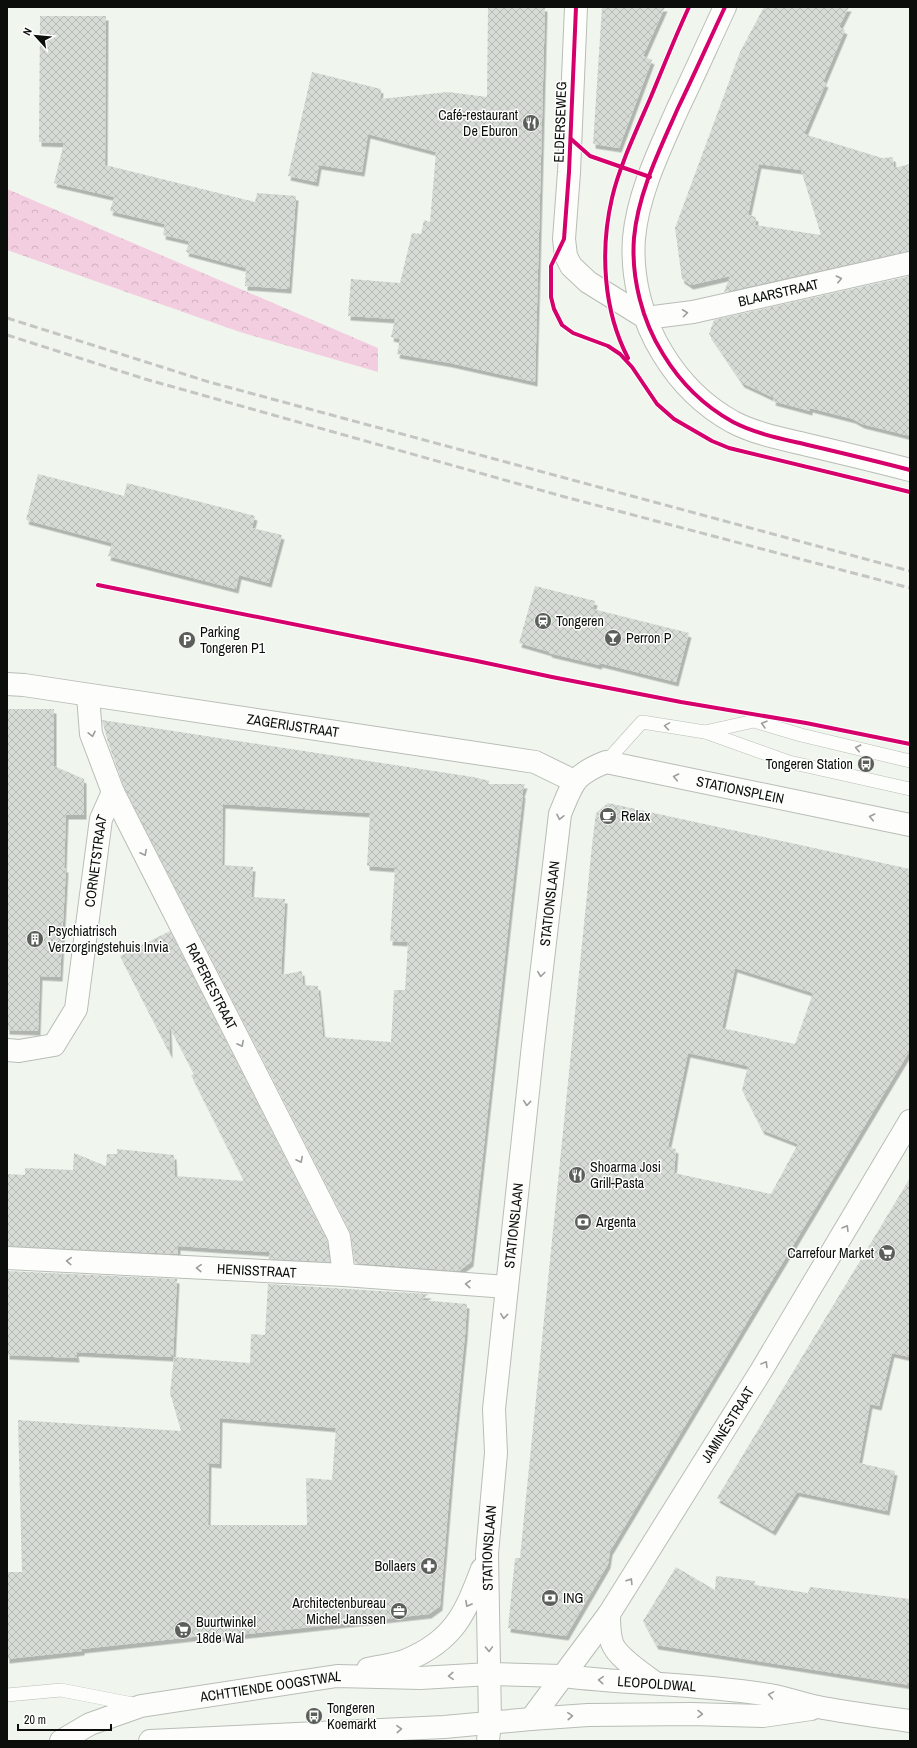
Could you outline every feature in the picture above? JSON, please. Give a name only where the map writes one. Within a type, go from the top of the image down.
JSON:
[{"type":"main road","name":"ELDERSEWEG","points":[[576,7],[569,172],[564,239],[566,256],[571,266],[588,282],[646,318]]},
{"type":"main road","points":[[725,7],[661,145],[642,199],[634,238],[635,275],[646,318],[653,337],[674,372],[696,396],[714,410],[734,422],[765,434],[910,470]]},
{"type":"main road","name":"BLAARSTRAAT","points":[[646,318],[694,312],[910,263]]},
{"type":"main road","name":"ZAGERIJSTRAAT","points":[[7,684],[24,685],[88,696],[535,762],[574,781]]},
{"type":"main road","name":"RAPERIESTRAAT","points":[[88,696],[91,734],[113,792],[339,1237],[344,1275]]},
{"type":"main road","points":[[574,781],[590,768],[606,762]]},
{"type":"main road","name":"STATIONSPLEIN","points":[[606,762],[910,825]]},
{"type":"main road","name":"STATIONSLAAN","points":[[489,1731],[490,1674],[487,1554],[496,1453],[494,1409],[560,814],[574,781]]},
{"type":"main road","name":"CORNETSTRAAT","points":[[7,1050],[19,1051],[54,1045],[76,1009],[101,819],[113,792]]},
{"type":"main road","name":"JAMINÉSTRAAT","points":[[531,1719],[609,1614],[761,1371],[910,1121]]},
{"type":"main road","name":"HENISSTRAAT","points":[[7,1258],[344,1275],[507,1287]]},
{"type":"main road","points":[[337,1676],[406,1660],[439,1642],[453,1629],[472,1596],[487,1554]]},
{"type":"main road","points":[[609,1614],[612,1644],[619,1654],[654,1682]]},
{"type":"main road","name":"LEOPOLDWAL","points":[[490,1674],[562,1676],[601,1680],[654,1682],[772,1695],[822,1708],[910,1721]]},
{"type":"main road","name":"ACHTTIENDE OOGSTWAL","points":[[61,1741],[90,1724],[141,1706],[337,1676],[420,1678],[490,1674]]},
{"type":"main road","name":"LEOPOLDWAL","points":[[489,1731],[531,1719],[588,1715],[691,1714],[763,1716],[822,1708]]},
{"type":"main road","points":[[150,1741],[429,1728],[489,1731]]},
{"type":"lane","points":[[705,732],[754,721],[801,735],[910,761]]},
{"type":"lane","points":[[606,762],[642,722],[705,732],[790,762],[910,789]]},
{"type":"lane","points":[[7,1695],[61,1690],[141,1706]]},
{"type":"green space","points":[[7,189],[378,348],[378,372],[240,332],[7,250]]},
{"type":"building","points":[[488,7],[545,7],[535,382],[450,363],[397,354],[400,339],[391,337],[395,319],[348,316],[351,279],[400,283],[412,233],[421,234],[424,220],[430,222],[436,152],[368,134],[362,172],[319,165],[316,182],[288,176],[312,72],[381,89],[380,99],[448,92],[487,97]]},
{"type":"building","points":[[602,7],[665,7],[643,56],[652,60],[619,148],[593,144]]},
{"type":"building","points":[[764,7],[849,7],[839,27],[845,30],[823,82],[826,83],[804,134],[882,158],[893,157],[894,168],[910,164],[910,251],[724,292],[730,276],[691,285],[682,279],[675,228],[740,52]],"holes":[[[759,164],[801,170],[821,235],[755,225],[756,217],[748,215]]]},
{"type":"building","points":[[40,16],[106,16],[105,165],[255,202],[257,193],[296,196],[289,289],[245,286],[246,268],[186,252],[189,241],[163,235],[165,224],[110,211],[114,197],[54,183],[64,143],[39,142]]},
{"type":"building","points":[[910,276],[910,436],[862,424],[853,419],[810,408],[810,411],[773,401],[774,398],[742,383],[709,334],[714,320]]},
{"type":"building","points":[[38,474],[124,496],[127,483],[255,516],[252,528],[282,535],[269,583],[239,575],[236,589],[108,556],[112,543],[26,520]]},
{"type":"building","points":[[535,586],[595,601],[593,609],[689,633],[676,682],[600,663],[599,665],[549,653],[550,652],[519,643]]},
{"type":"building","points":[[7,709],[54,709],[54,766],[84,779],[84,815],[66,815],[64,868],[66,868],[60,977],[40,976],[38,1031],[7,1030]]},
{"type":"building","points":[[102,720],[473,777],[490,781],[488,784],[525,784],[522,793],[471,1262],[459,1271],[355,1263],[350,1231],[124,787]],"holes":[[[223,804],[370,813],[367,866],[395,868],[390,941],[408,942],[405,990],[394,990],[391,1042],[323,1037],[318,986],[303,985],[302,971],[281,975],[285,899],[251,897],[253,867],[222,865]]]},
{"type":"building","points":[[608,803],[910,869],[910,1050],[610,1551],[608,1564],[566,1636],[508,1628],[515,1558],[520,1558],[596,813]],"holes":[[[735,968],[813,993],[795,1044],[722,1028]],[[688,1053],[748,1066],[742,1090],[762,1130],[798,1144],[771,1194],[674,1173],[676,1149],[668,1147]]]},
{"type":"building","points":[[170,931],[327,1241],[330,1262],[269,1259],[269,1252],[178,1246],[178,1254],[7,1246],[7,1174],[25,1175],[25,1168],[73,1170],[74,1153],[106,1166],[107,1154],[117,1154],[117,1149],[174,1155],[175,1176],[244,1181],[191,1075],[194,1074],[169,1026],[170,1054],[120,956]]},
{"type":"building","points":[[910,1178],[910,1357],[892,1353],[879,1406],[870,1404],[859,1463],[895,1471],[887,1511],[797,1492],[773,1531],[717,1498]]},
{"type":"building","points":[[7,1271],[177,1279],[173,1357],[76,1352],[77,1358],[7,1355]]},
{"type":"building","points":[[268,1284],[429,1294],[421,1300],[467,1304],[440,1606],[429,1614],[202,1639],[201,1636],[7,1659],[7,1572],[22,1572],[18,1420],[181,1431],[170,1393],[174,1357],[250,1363],[251,1334],[265,1335]],"holes":[[[220,1418],[336,1428],[332,1480],[306,1478],[307,1525],[208,1525],[209,1463],[219,1464]]]},
{"type":"building","points":[[676,1567],[715,1590],[716,1576],[755,1581],[754,1585],[808,1593],[810,1587],[910,1599],[910,1685],[656,1645],[643,1621]]},
{"type":"railway","points":[[7,318],[209,382],[910,571]]},
{"type":"railway","points":[[7,335],[145,379],[565,497],[910,588]]},
{"type":"cycle path","points":[[576,7],[569,172],[564,239],[551,266],[551,297],[554,309],[562,325],[573,333],[608,346],[620,354],[632,367],[657,404],[674,419],[712,441],[729,448],[910,492]]},
{"type":"cycle path","points":[[628,358],[613,320],[606,280],[605,259],[608,218],[615,186],[624,161],[689,7]]},
{"type":"cycle path","points":[[725,7],[664,139],[640,204],[634,238],[634,268],[636,283],[649,327],[663,354],[685,384],[712,409],[722,416],[751,430],[770,436],[910,470]]},
{"type":"cycle path","points":[[571,139],[590,156],[650,177]]},
{"type":"cycle path","points":[[98,585],[552,677],[681,702],[806,723],[910,744]]},
{"type":"place","name":"Café-restaurant De Eburon","points":[[531,123]]},
{"type":"place","name":"Tongeren","points":[[543,621]]},
{"type":"place","name":"Perron P","points":[[613,638]]},
{"type":"place","name":"Parking Tongeren P1","points":[[187,640]]},
{"type":"place","name":"Tongeren Station","points":[[866,764]]},
{"type":"place","name":"Relax","points":[[608,816]]},
{"type":"place","name":"Psychiatrisch Verzorgingstehuis Invia","points":[[35,939]]},
{"type":"place","name":"Shoarma Josi Grill-Pasta","points":[[577,1175]]},
{"type":"place","name":"Argenta","points":[[583,1222]]},
{"type":"place","name":"Carrefour Market","points":[[887,1253]]},
{"type":"place","name":"Bollaers","points":[[429,1566]]},
{"type":"place","name":"ING","points":[[550,1598]]},
{"type":"place","name":"Architectenbureau Michel Janssen","points":[[399,1611]]},
{"type":"place","name":"Buurtwinkel 18de Wal","points":[[183,1630]]},
{"type":"place","name":"Tongeren Koemarkt","points":[[314,1716]]}]
